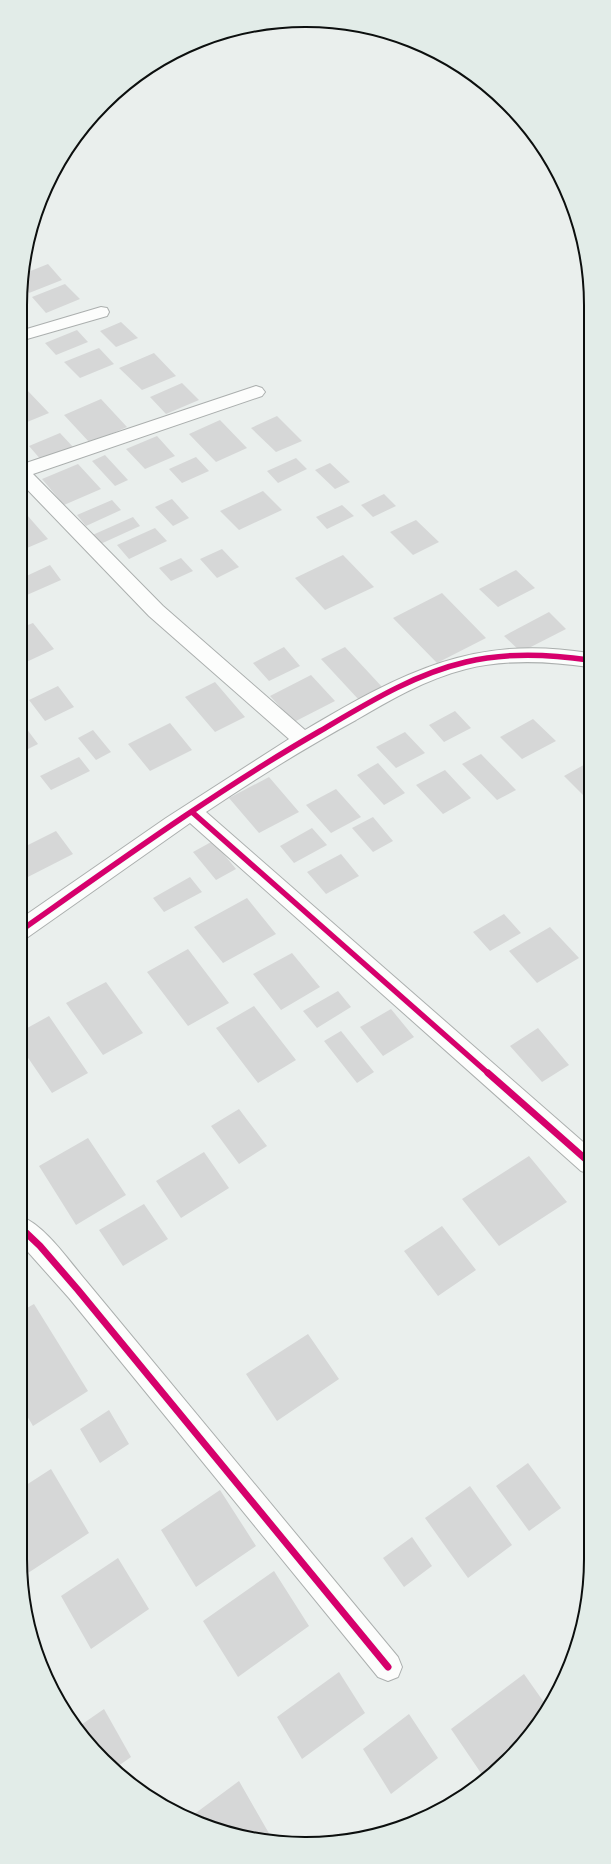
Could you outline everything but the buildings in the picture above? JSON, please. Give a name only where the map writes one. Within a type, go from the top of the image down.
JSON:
[{"type":"street","points":[[27,334],[101,312]]},
{"type":"street","points":[[27,470],[256,392]]},
{"type":"street","points":[[27,479],[156,611],[303,740]]},
{"type":"street","points":[[27,926],[192,812],[303,740],[396,687],[448,666],[488,657],[532,654],[584,659]]},
{"type":"street","points":[[192,812],[584,1157]]},
{"type":"street","points":[[27,1234],[40,1246],[78,1290],[388,1667]]},
{"type":"cycle path","points":[[27,926],[173,824],[251,772],[331,724],[417,678],[465,662],[500,656],[536,655],[584,659]]},
{"type":"cycle path","points":[[192,812],[584,1158]]},
{"type":"cycle path","points":[[27,1234],[40,1246],[78,1290],[388,1667]]}]
